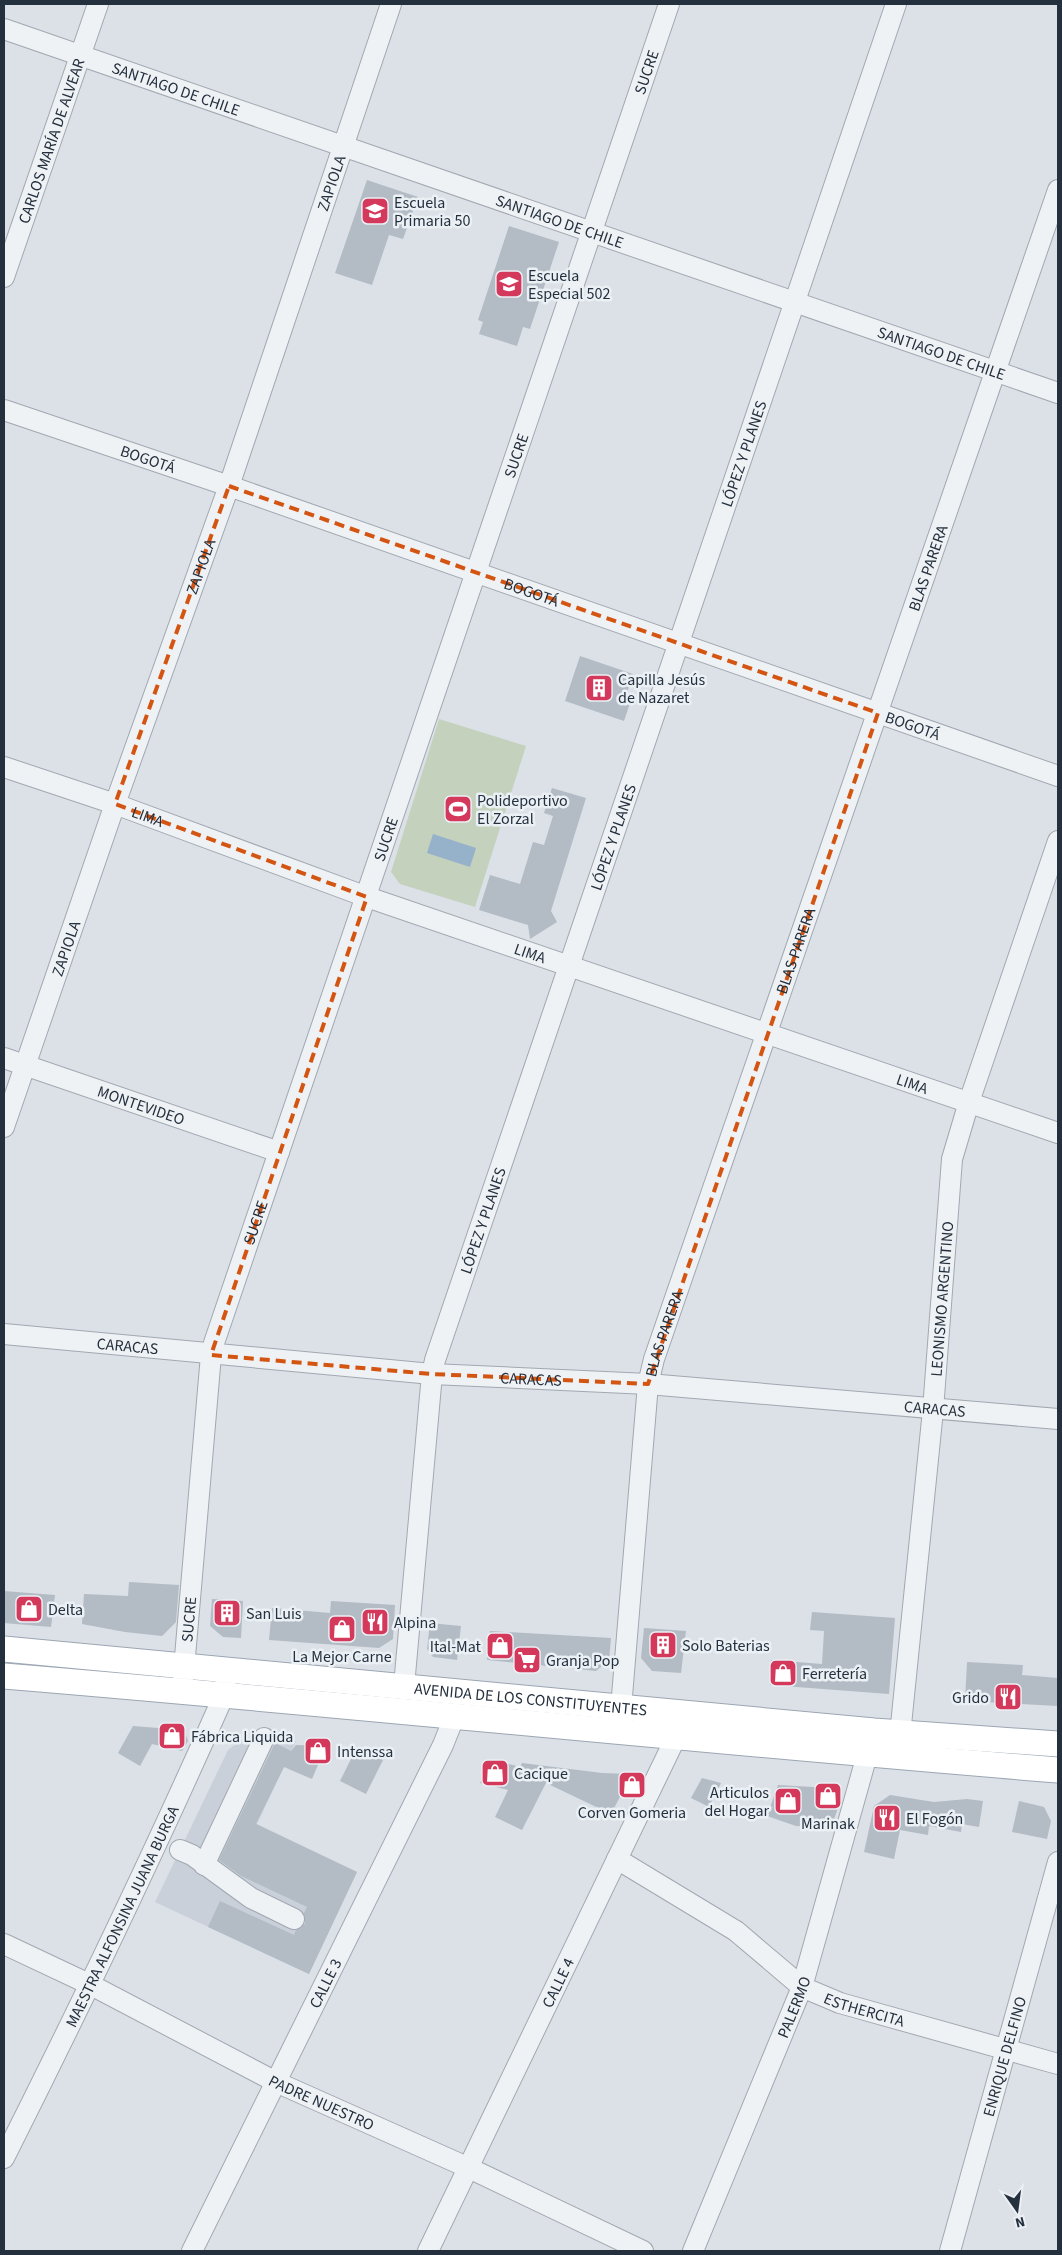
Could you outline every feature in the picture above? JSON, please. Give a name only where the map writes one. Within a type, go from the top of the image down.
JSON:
[{"type":"main road","name":"AVENIDA DE LOS CONSTITUYENTES","points":[[4,1648],[899,1732],[1058,1744]]},
{"type":"main road","name":"AVENIDA DE LOS CONSTITUYENTES","points":[[4,1676],[182,1690],[620,1730],[867,1755],[1058,1770]]},
{"type":"street","name":"CARLOS MARÍA DE ALVEAR","points":[[4,277],[98,4]]},
{"type":"street","name":"ZAPIOLA","points":[[4,1127],[115,804],[229,486],[342,145],[391,4]]},
{"type":"street","name":"SUCRE","points":[[182,1690],[211,1355],[669,4]]},
{"type":"street","name":"LÓPEZ Y PLANES","points":[[404,1686],[432,1374],[568,966],[896,4]]},
{"type":"street","name":"SANTIAGO DE CHILE","points":[[4,29],[1058,392]]},
{"type":"street","name":"BLAS PARERA","points":[[620,1730],[648,1384],[654,1359],[1058,190]]},
{"type":"street","name":"BOGOTÁ","points":[[4,410],[477,572],[1058,776]]},
{"type":"street","name":"LIMA","points":[[4,767],[115,804],[367,897],[1058,1133]]},
{"type":"street","name":"LEONISMO ARGENTINO","points":[[899,1732],[933,1410],[952,1159],[969,1102],[1058,841]]},
{"type":"street","name":"MONTEVIDEO","points":[[4,1058],[279,1152]]},
{"type":"street","name":"CARACAS","points":[[4,1334],[211,1355],[432,1374],[648,1384],[933,1410],[1058,1419]]},
{"type":"street","name":"MAESTRA ALFONSINA JUANA BURGA","points":[[4,2158],[91,1985],[158,1841],[224,1694],[228,1670]]},
{"type":"street","name":"CALLE 4","points":[[428,2251],[676,1737],[683,1712]]},
{"type":"street","name":"CALLE 3","points":[[192,2251],[443,1745],[455,1715]]},
{"type":"street","points":[[867,1755],[892,1740],[899,1732]]},
{"type":"street","points":[[204,1865],[264,1738]]},
{"type":"street","name":"PALERMO","points":[[692,2251],[802,1987],[867,1755]]},
{"type":"street","points":[[180,1850],[192,1856],[251,1898],[294,1919]]},
{"type":"street","name":"ESTHERCITA","points":[[617,1859],[736,1931],[802,1987],[840,2002],[1058,2064]]},
{"type":"street","name":"ENRIQUE DELFINO","points":[[950,2251],[1058,1862]]},
{"type":"street","name":"PADRE NUESTRO","points":[[4,1944],[91,1985],[276,2082],[469,2168],[643,2251]]},
{"type":"highlighted area","points":[[229,486],[878,713],[648,1384],[432,1374],[211,1355],[367,897],[115,804]]},
{"type":"shaded area","points":[[245,1737],[296,1741],[257,1824],[357,1872],[309,1974],[155,1902],[228,1750]]},
{"type":"green space","name":"Polideportivo El Zorzal","points":[[439,719],[526,746],[475,907],[400,884],[391,872]]},
{"type":"water","points":[[433,834],[476,848],[470,867],[427,853]]},
{"type":"building","points":[[367,180],[418,197],[403,239],[389,235],[372,285],[335,273]]},
{"type":"building","points":[[509,226],[559,242],[530,329],[523,327],[517,346],[479,334],[483,322],[478,320]]},
{"type":"building","name":"Capilla Jesús de Nazaret","points":[[580,656],[633,674],[624,702],[630,703],[624,721],[565,701]]},
{"type":"building","points":[[552,788],[586,798],[551,911],[557,922],[530,939],[528,925],[479,910],[490,875],[520,884],[533,842],[544,845],[553,816],[544,813]]},
{"type":"building","points":[[129,1582],[179,1585],[176,1622],[162,1636],[125,1632],[82,1624],[84,1594],[128,1596]]},
{"type":"building","name":"Delta","points":[[4,1591],[55,1595],[51,1627],[4,1623]]},
{"type":"building","name":"San Luis","points":[[212,1599],[243,1601],[241,1638],[223,1637],[210,1626]]},
{"type":"building","points":[[331,1601],[395,1605],[393,1639],[379,1648],[269,1640],[272,1608],[330,1613]]},
{"type":"building","points":[[812,1612],[895,1618],[889,1694],[770,1685],[771,1660],[822,1664],[824,1631],[810,1630]]},
{"type":"building","points":[[430,1623],[461,1626],[457,1660],[433,1657],[427,1649]]},
{"type":"building","name":"Solo Baterias","points":[[644,1628],[686,1631],[681,1673],[652,1671],[641,1658]]},
{"type":"building","points":[[490,1631],[611,1638],[609,1660],[596,1671],[487,1660]]},
{"type":"building","points":[[967,1662],[1023,1665],[1022,1675],[1058,1678],[1058,1706],[965,1701]]},
{"type":"building","points":[[133,1726],[184,1730],[188,1741],[182,1751],[152,1744],[140,1766],[118,1753]]},
{"type":"building","points":[[275,1743],[291,1751],[296,1745],[326,1746],[312,1779],[284,1767],[256,1824],[357,1872],[309,1974],[208,1927],[220,1901],[294,1935],[296,1930],[305,1924],[304,1913],[307,1907],[241,1876],[219,1860]]},
{"type":"building","points":[[357,1747],[388,1750],[366,1794],[340,1781]]},
{"type":"building","points":[[494,1760],[520,1767],[522,1763],[602,1773],[630,1774],[642,1779],[635,1796],[623,1791],[611,1814],[546,1783],[522,1830],[495,1817],[508,1790],[480,1783]]},
{"type":"building","points":[[702,1778],[721,1783],[709,1807],[691,1798]]},
{"type":"building","points":[[778,1785],[831,1788],[840,1802],[831,1828],[796,1826],[767,1816]]},
{"type":"building","points":[[890,1795],[934,1802],[967,1799],[983,1801],[979,1827],[962,1824],[961,1832],[929,1826],[928,1835],[900,1830],[894,1859],[864,1852],[874,1806]]},
{"type":"building","points":[[1019,1801],[1044,1807],[1051,1821],[1047,1839],[1012,1832]]},
{"type":"place","name":"Escuela Primaria 50","points":[[375,211]]},
{"type":"place","name":"Escuela Especial 502","points":[[509,284]]},
{"type":"place","name":"Capilla Jesús de Nazaret","points":[[599,688]]},
{"type":"place","name":"Polideportivo El Zorzal","points":[[458,809]]},
{"type":"place","name":"Delta","points":[[29,1609]]},
{"type":"place","name":"San Luis","points":[[227,1613]]},
{"type":"place","name":"Alpina","points":[[375,1622]]},
{"type":"place","name":"La Mejor Carne","points":[[342,1629]]},
{"type":"place","name":"Solo Baterias","points":[[663,1645]]},
{"type":"place","name":"Ital-Mat","points":[[500,1646]]},
{"type":"place","name":"Granja Pop","points":[[527,1660]]},
{"type":"place","name":"Ferretería","points":[[783,1673]]},
{"type":"place","name":"Grido","points":[[1008,1697]]},
{"type":"place","name":"Fábrica Liquida","points":[[172,1736]]},
{"type":"place","name":"Intenssa","points":[[318,1751]]},
{"type":"place","name":"Cacique","points":[[495,1773]]},
{"type":"place","name":"Corven Gomeria","points":[[632,1785]]},
{"type":"place","name":"Marinak","points":[[828,1796]]},
{"type":"place","name":"Articulos del Hogar","points":[[788,1801]]},
{"type":"place","name":"El Fogón","points":[[887,1818]]}]
